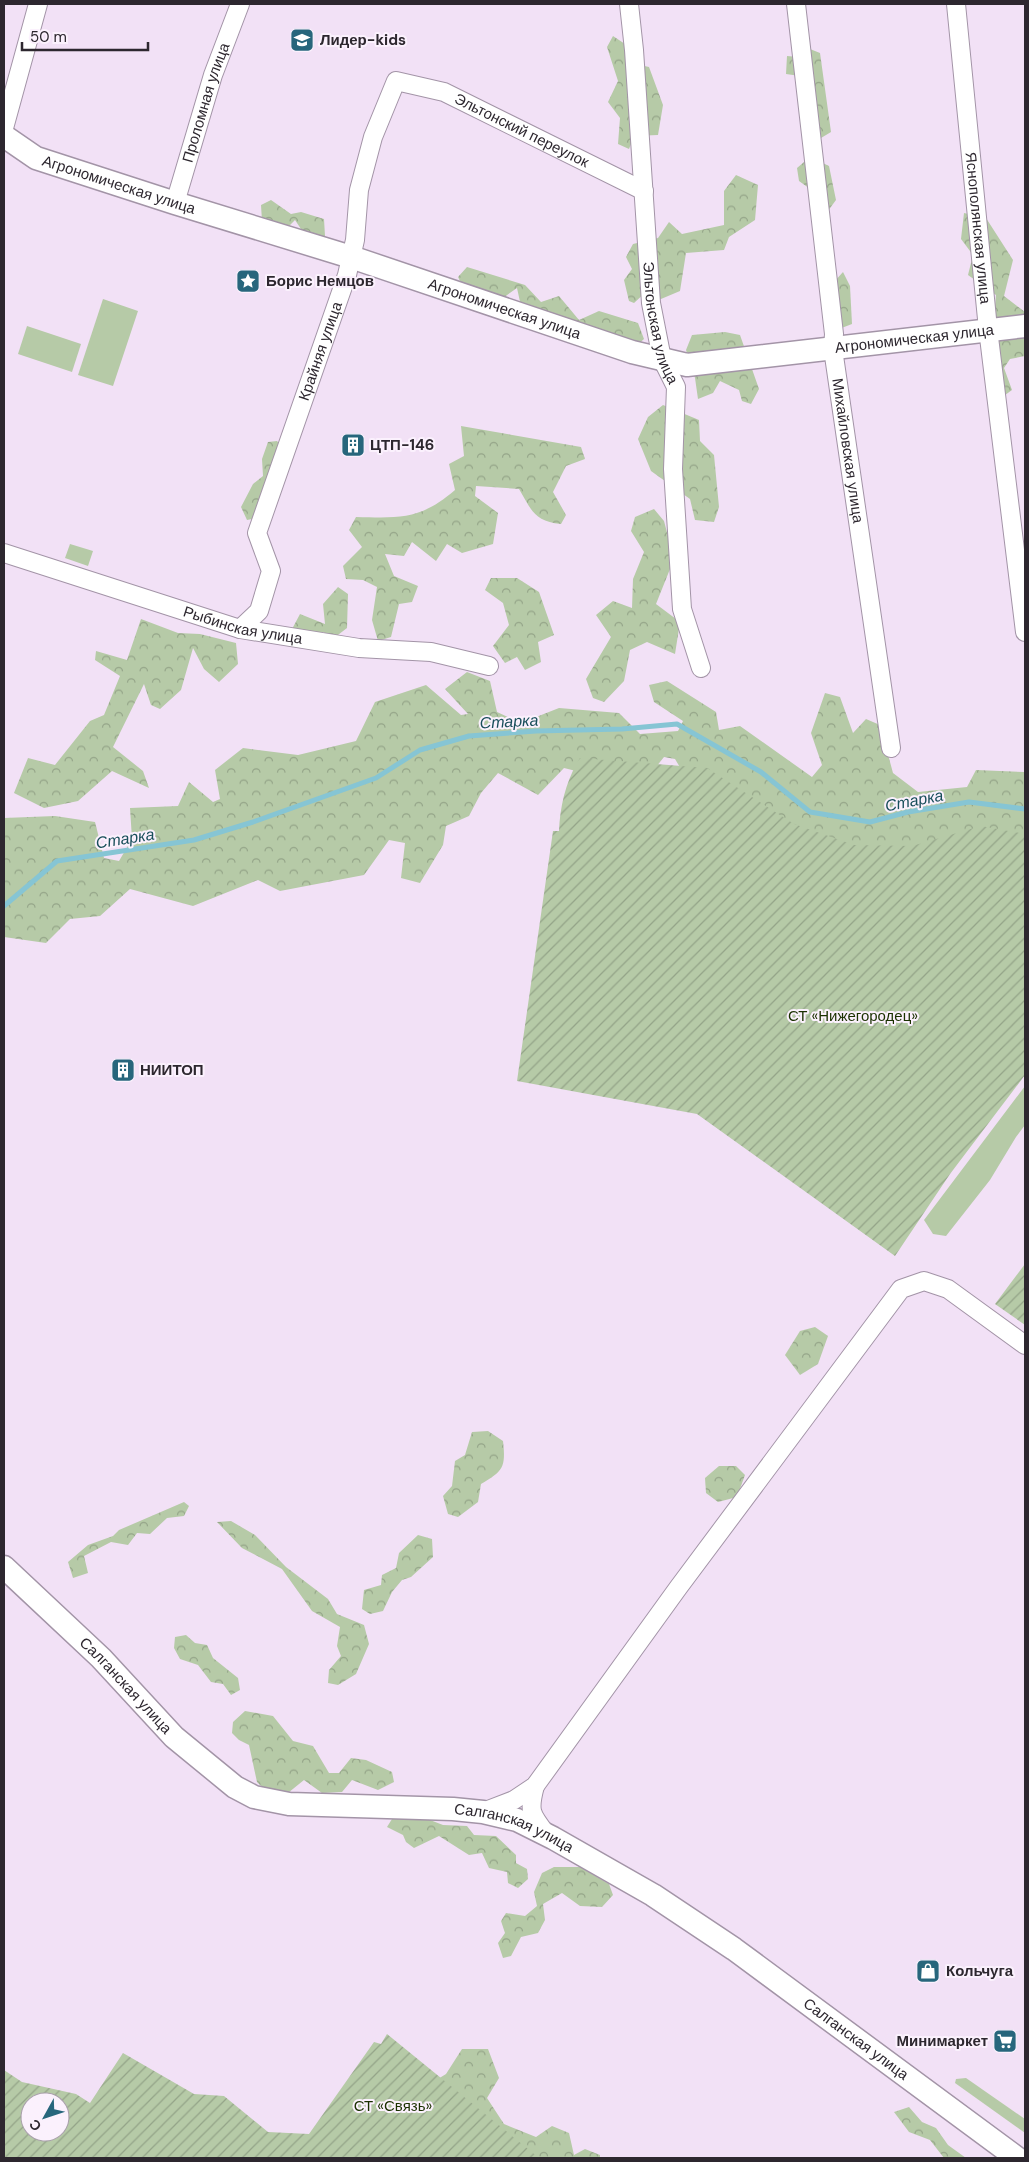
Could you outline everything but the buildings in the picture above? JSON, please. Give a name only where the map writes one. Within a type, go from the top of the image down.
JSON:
[{"type":"street","points":[[4,128],[38,4]]},
{"type":"street","name":"Проломная улица","points":[[175,203],[213,75],[240,4]]},
{"type":"street","name":"Эльтонская улица","points":[[628,4],[634,50],[651,303],[662,359],[676,387],[673,469],[682,609],[701,668]]},
{"type":"street","name":"Михайловская улица","points":[[796,4],[834,334],[833,349],[891,748]]},
{"type":"street","name":"Яснополянская улица","points":[[956,4],[988,329],[1025,632]]},
{"type":"street","name":"Эльтонский переулок","points":[[396,81],[444,92],[644,190]]},
{"type":"street","name":"Крайняя улица","points":[[240,629],[259,610],[271,571],[257,533],[347,275],[355,240],[359,190],[373,137],[396,81]]},
{"type":"street","name":"Агрономическая улица","points":[[4,136],[36,158],[351,257],[632,352],[687,365],[1025,326]]},
{"type":"street","name":"Рыбинская улица","points":[[4,553],[240,629],[359,648],[431,652],[489,666]]},
{"type":"street","points":[[483,1812],[514,1800],[534,1786],[684,1580],[901,1289],[924,1281],[948,1289],[1025,1344]]},
{"type":"street","name":"Салганская улица","points":[[4,1567],[101,1658],[174,1737],[223,1778],[254,1796],[289,1804],[483,1812],[517,1820],[547,1834],[652,1895],[734,1949],[1017,2158]]},
{"type":"street","points":[[534,1786],[530,1806],[535,1820],[547,1834]]},
{"type":"green space","points":[[613,36],[625,44],[631,63],[649,67],[663,105],[658,135],[634,136],[629,149],[618,144],[620,118],[608,102],[618,81],[607,47]]},
{"type":"green space","points":[[805,47],[820,53],[831,132],[816,141],[800,76],[786,74],[787,56],[798,57]]},
{"type":"green space","points":[[810,157],[829,166],[836,200],[825,215],[813,191],[799,181],[797,168]]},
{"type":"green space","points":[[736,175],[758,185],[755,220],[729,237],[724,250],[686,253],[680,291],[661,299],[647,291],[634,303],[629,301],[624,280],[632,269],[626,257],[633,244],[658,238],[669,222],[682,234],[724,225],[724,191]]},
{"type":"green space","points":[[271,200],[291,214],[301,212],[324,219],[325,236],[317,241],[305,235],[295,220],[285,230],[262,221],[261,205]]},
{"type":"green space","points":[[964,213],[986,218],[1013,260],[1004,296],[1025,312],[1025,356],[1010,359],[1004,368],[1012,390],[1001,398],[992,341],[996,295],[968,275],[973,255],[961,239]]},
{"type":"green space","points":[[467,267],[525,285],[541,302],[559,296],[579,320],[599,311],[638,323],[644,339],[634,348],[522,311],[517,288],[497,302],[465,291],[458,277]]},
{"type":"green space","points":[[843,272],[850,286],[852,324],[839,329],[825,292]]},
{"type":"green space","points":[[103,299],[138,311],[113,386],[78,375]]},
{"type":"green space","points":[[27,326],[81,344],[72,372],[18,354]]},
{"type":"green space","points":[[725,332],[740,335],[759,389],[751,404],[742,401],[739,390],[720,381],[713,393],[698,399],[695,378],[686,350],[692,335]]},
{"type":"green space","points":[[663,405],[699,420],[700,441],[714,455],[719,507],[714,522],[695,520],[690,499],[651,471],[638,439],[648,417]]},
{"type":"green space","points":[[461,426],[581,447],[585,459],[566,466],[553,492],[566,515],[561,524],[552,523],[535,514],[519,489],[476,486],[475,496],[498,513],[493,544],[462,553],[447,544],[436,561],[412,542],[404,556],[385,554],[394,576],[418,586],[412,602],[399,604],[391,637],[378,641],[372,620],[377,587],[363,580],[346,579],[343,566],[362,547],[349,530],[356,517],[397,517],[420,512],[443,500],[455,490],[449,464],[464,456]]},
{"type":"green space","points":[[277,441],[284,449],[258,518],[247,520],[241,507],[253,484],[263,476],[262,459],[268,442]]},
{"type":"green space","points":[[654,509],[664,521],[674,559],[656,604],[680,622],[675,654],[647,642],[630,650],[624,681],[604,702],[593,698],[586,679],[611,637],[596,615],[613,601],[632,608],[633,579],[644,552],[631,531],[635,517]]},
{"type":"green space","points":[[70,544],[93,551],[88,566],[65,558]]},
{"type":"green space","points":[[491,578],[517,578],[539,592],[554,635],[538,642],[541,662],[525,670],[517,657],[505,663],[493,646],[509,625],[503,603],[485,590]]},
{"type":"green space","points":[[338,587],[348,594],[347,628],[334,638],[323,632],[313,645],[291,631],[300,614],[325,624],[323,604]]},
{"type":"green space","points":[[141,619],[178,633],[200,634],[236,643],[238,664],[219,682],[204,669],[193,648],[181,690],[160,709],[151,705],[144,684],[113,747],[143,771],[149,788],[112,771],[78,801],[44,808],[14,793],[28,758],[55,765],[90,721],[104,715],[120,676],[95,660],[96,651],[127,660]]},
{"type":"green space","points":[[467,672],[490,681],[497,712],[521,723],[559,708],[619,713],[640,734],[678,731],[683,721],[654,702],[649,685],[667,681],[716,712],[719,730],[740,726],[812,777],[822,765],[811,733],[825,693],[840,697],[853,733],[866,719],[880,725],[893,773],[918,792],[967,787],[976,770],[1024,772],[1025,853],[983,862],[856,852],[687,779],[675,759],[664,757],[640,787],[564,768],[538,795],[498,773],[481,793],[469,816],[446,826],[443,845],[420,883],[401,878],[405,843],[389,840],[364,875],[280,891],[258,880],[193,906],[130,889],[100,916],[70,919],[46,943],[4,937],[4,818],[55,816],[95,822],[104,858],[119,861],[132,839],[130,808],[178,806],[189,782],[213,802],[220,799],[215,770],[243,748],[298,755],[356,741],[375,702],[426,685],[461,715],[468,714],[445,689]]},
{"type":"green space","name":"СТ «Нижегородец»","points":[[580,758],[707,768],[794,824],[854,845],[912,846],[981,826],[1025,834],[1025,1075],[950,1174],[895,1256],[697,1114],[517,1081],[553,831],[559,831],[565,793],[571,775]]},
{"type":"green space","points":[[1025,1086],[1025,1125],[990,1180],[946,1236],[933,1234],[924,1220]]},
{"type":"green space","points":[[1025,1264],[1025,1325],[995,1304]]},
{"type":"green space","points":[[815,1327],[828,1336],[818,1364],[800,1375],[785,1355],[800,1331]]},
{"type":"green space","points":[[488,1431],[503,1441],[504,1457],[501,1468],[494,1476],[481,1484],[478,1502],[458,1517],[448,1514],[443,1496],[452,1486],[455,1461],[465,1455],[472,1432]]},
{"type":"green space","points":[[719,1466],[736,1466],[745,1475],[737,1497],[718,1502],[706,1493],[705,1478]]},
{"type":"green space","points":[[184,1502],[189,1506],[184,1516],[167,1518],[150,1534],[137,1533],[128,1545],[111,1542],[84,1556],[88,1573],[73,1578],[68,1562],[88,1545],[113,1536],[119,1530]]},
{"type":"green space","points":[[231,1521],[255,1535],[286,1567],[328,1599],[337,1614],[364,1625],[369,1644],[356,1674],[338,1685],[328,1683],[329,1670],[341,1656],[337,1646],[340,1627],[312,1611],[282,1569],[242,1548],[217,1522]]},
{"type":"green space","points":[[418,1535],[432,1539],[433,1557],[411,1577],[402,1580],[392,1592],[383,1611],[370,1614],[362,1609],[364,1590],[381,1585],[382,1575],[396,1568],[399,1553]]},
{"type":"green space","points":[[186,1635],[195,1643],[207,1645],[213,1658],[238,1678],[240,1690],[231,1695],[223,1684],[211,1682],[198,1665],[180,1659],[174,1648],[175,1637]]},
{"type":"green space","points":[[245,1711],[273,1716],[293,1741],[313,1746],[329,1773],[339,1773],[351,1758],[366,1760],[392,1772],[394,1782],[378,1790],[352,1780],[342,1792],[322,1793],[304,1780],[283,1797],[272,1797],[257,1782],[249,1745],[239,1740],[232,1733],[233,1722]]},
{"type":"green space","points":[[392,1819],[430,1820],[443,1825],[467,1826],[474,1835],[496,1836],[516,1855],[516,1863],[527,1869],[528,1879],[518,1888],[508,1883],[507,1872],[489,1868],[482,1853],[469,1855],[439,1836],[414,1848],[406,1842],[403,1835],[387,1827]]},
{"type":"green space","points":[[554,1867],[580,1867],[609,1884],[613,1895],[602,1907],[580,1906],[562,1893],[543,1904],[545,1920],[538,1933],[521,1937],[511,1956],[503,1958],[498,1943],[505,1933],[501,1921],[506,1913],[525,1916],[537,1906],[534,1892],[542,1873]]},
{"type":"green space","name":"СТ «Связь»","points":[[387,2034],[539,2158],[4,2158],[4,2070],[22,2082],[67,2092],[20,2092],[20,2142],[70,2142],[70,2093],[76,2094],[90,2103],[123,2053],[194,2094],[224,2096],[268,2132],[309,2134],[374,2042],[381,2044]]},
{"type":"green space","points":[[462,2049],[488,2049],[499,2078],[487,2098],[504,2124],[536,2137],[552,2126],[569,2133],[574,2155],[585,2149],[600,2155],[600,2158],[484,2158],[425,2087],[446,2074]]},
{"type":"green space","points":[[966,2078],[1025,2119],[1025,2133],[955,2083],[956,2079]]},
{"type":"green space","points":[[909,2107],[922,2122],[936,2128],[948,2145],[966,2158],[944,2158],[930,2140],[909,2132],[894,2112]]},
{"type":"waterway","name":"Старка","points":[[4,906],[57,861],[194,840],[253,822],[376,778],[420,750],[469,736],[536,731],[622,729],[677,724],[761,772],[810,812],[870,822],[908,812],[969,802],[1025,809]]},
{"type":"place","name":"Лидер-kids","points":[[302,40]]},
{"type":"place","name":"Борис Немцов","points":[[248,281]]},
{"type":"place","name":"ЦТП-146","points":[[353,445]]},
{"type":"place","name":"НИИТОП","points":[[123,1070]]},
{"type":"place","name":"Кольчуга","points":[[928,1971]]},
{"type":"place","name":"Минимаркет","points":[[1005,2041]]}]
